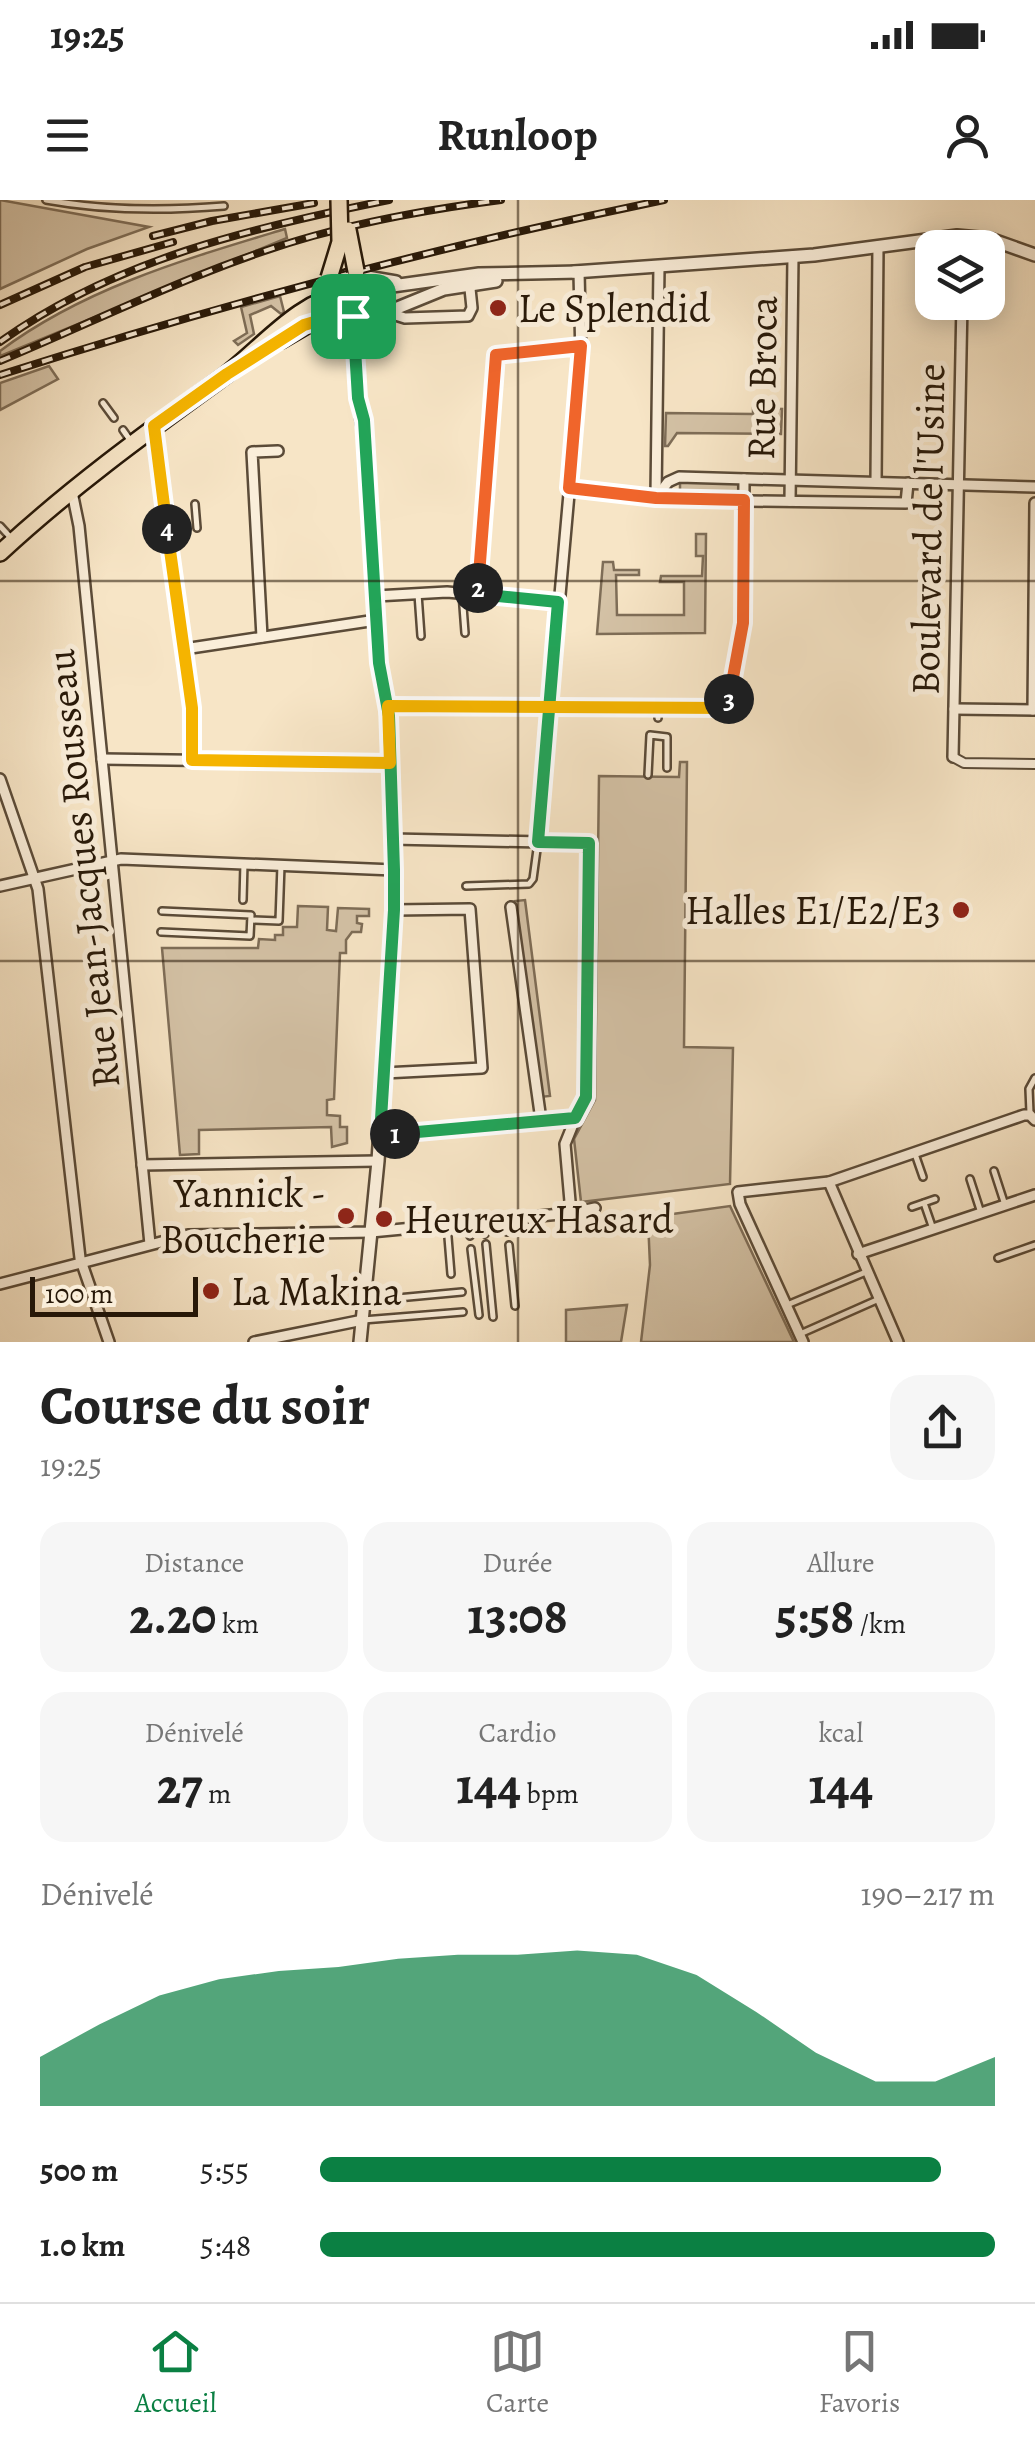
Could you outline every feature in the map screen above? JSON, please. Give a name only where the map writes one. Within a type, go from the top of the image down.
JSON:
[{"type":"main road","points":[[307,308],[335,266],[339,200]]},
{"type":"main road","points":[[0,553],[128,437],[154,426],[292,333],[317,320],[353,316],[346,200]]},
{"type":"main road","points":[[340,226],[353,282]]},
{"type":"main road","points":[[227,374],[307,308],[353,282]]},
{"type":"street","points":[[353,282],[469,280],[915,244]]},
{"type":"street","points":[[1005,245],[1035,255]]},
{"type":"street","points":[[876,482],[878,246]]},
{"type":"street","name":"Rue Broca","points":[[790,501],[793,256]]},
{"type":"street","points":[[656,498],[658,266]]},
{"type":"street","points":[[538,842],[581,346],[578,272]]},
{"type":"street","points":[[360,1342],[380,1135],[394,870],[388,706],[379,663],[365,431],[358,398],[353,316],[386,312],[469,280]]},
{"type":"street","points":[[386,312],[405,318],[464,317],[472,308],[469,280]]},
{"type":"street","points":[[353,282],[420,282]]},
{"type":"street","name":"Boulevard de l'Usine","points":[[953,757],[962,320]]},
{"type":"street","points":[[478,594],[496,355],[581,346]]},
{"type":"street","points":[[154,426],[171,523],[193,718],[192,760]]},
{"type":"street","points":[[262,637],[252,452],[278,451]]},
{"type":"street","points":[[656,498],[668,482],[679,477],[1035,487]]},
{"type":"street","points":[[388,706],[549,707],[658,713],[727,708],[743,623],[744,479]]},
{"type":"street","points":[[569,488],[656,498],[906,503],[908,483]]},
{"type":"street","name":"Rue Jean-Jacques Rousseau","points":[[70,489],[80,526],[150,1244]]},
{"type":"street","points":[[954,709],[1034,710],[1035,503]]},
{"type":"street","points":[[376,596],[462,593],[558,602]]},
{"type":"street","points":[[184,649],[376,620]]},
{"type":"street","points":[[953,757],[964,763],[1035,764]]},
{"type":"street","points":[[102,759],[390,763]]},
{"type":"street","points":[[0,779],[35,877],[82,1262],[109,1342]]},
{"type":"street","points":[[392,839],[589,843],[586,1092],[566,1144],[571,1214]]},
{"type":"street","points":[[0,886],[112,860],[394,870]]},
{"type":"street","points":[[511,907],[540,1120]]},
{"type":"street","points":[[384,1074],[482,1068],[470,909],[394,910]]},
{"type":"street","points":[[380,1135],[575,1118]]},
{"type":"street","points":[[802,1338],[738,1192],[828,1182],[1033,1118]]},
{"type":"street","points":[[142,1165],[378,1160]]},
{"type":"street","points":[[828,1182],[898,1342]]},
{"type":"street","points":[[858,1254],[1035,1195]]},
{"type":"street","points":[[1,1280],[195,1234],[372,1232],[571,1214],[594,1208]]},
{"type":"street","points":[[254,1342],[362,1320]]},
{"type":"lane","points":[[46,200],[151,210],[224,206]]},
{"type":"lane","points":[[103,403],[114,418]]},
{"type":"lane","points":[[195,504],[195,523]]},
{"type":"lane","points":[[0,526],[13,540]]},
{"type":"lane","points":[[462,593],[465,633]]},
{"type":"lane","points":[[418,594],[421,636]]},
{"type":"lane","points":[[648,775],[648,739],[657,733],[667,737],[667,768]]},
{"type":"lane","points":[[466,886],[529,884],[538,842]]},
{"type":"lane","points":[[243,900],[244,864]]},
{"type":"lane","points":[[251,920],[279,921],[281,865]]},
{"type":"lane","points":[[161,932],[250,936],[251,920],[251,915],[162,911]]},
{"type":"lane","points":[[1033,1118],[1029,1090],[1035,1078]]},
{"type":"lane","points":[[915,1154],[923,1177]]},
{"type":"lane","points":[[994,1171],[1005,1205]]},
{"type":"lane","points":[[970,1179],[981,1213]]},
{"type":"lane","points":[[912,1207],[935,1199]]},
{"type":"lane","points":[[924,1203],[933,1229]]},
{"type":"lane","points":[[506,1220],[508,1232]]},
{"type":"lane","points":[[483,1222],[485,1234]]},
{"type":"lane","points":[[468,1223],[470,1236]]},
{"type":"lane","points":[[447,1225],[451,1274]]},
{"type":"lane","points":[[486,1244],[493,1317]]},
{"type":"lane","points":[[509,1245],[515,1306]]},
{"type":"lane","points":[[998,1258],[1035,1246]]},
{"type":"lane","points":[[471,1249],[479,1316]]},
{"type":"lane","points":[[787,1306],[866,1272]]},
{"type":"lane","points":[[365,1302],[462,1292]]},
{"type":"lane","points":[[802,1338],[879,1299]]},
{"type":"lane","points":[[362,1320],[463,1312]]},
{"type":"shaded area","points":[[0,200],[149,227],[87,249],[0,289]]},
{"type":"shaded area","points":[[285,229],[287,238],[0,356],[0,351],[32,329],[101,293],[173,264]]},
{"type":"shaded area","points":[[280,296],[284,312],[281,314],[271,306],[250,315],[254,334],[238,345],[234,341],[247,333],[241,307]]},
{"type":"shaded area","points":[[49,366],[58,379],[0,410],[0,383]]},
{"type":"shaded area","points":[[753,408],[782,409],[781,434],[677,433],[665,446],[666,413],[753,414]]},
{"type":"shaded area","points":[[680,482],[741,483],[740,498],[680,496]]},
{"type":"shaded area","points":[[696,534],[706,534],[705,633],[597,634],[603,562],[613,562],[614,570],[639,570],[639,575],[616,575],[617,615],[684,615],[684,582],[660,582],[661,576],[702,576],[703,556],[696,556]]},
{"type":"shaded area","points":[[680,762],[687,762],[684,1047],[733,1048],[730,1184],[581,1202],[574,1139],[595,1100],[599,776],[679,777]]},
{"type":"shaded area","points":[[525,900],[550,1096],[540,1097],[515,901]]},
{"type":"shaded area","points":[[298,906],[328,907],[327,930],[336,931],[338,908],[369,909],[369,916],[357,916],[361,932],[352,932],[346,940],[346,953],[340,953],[334,1099],[327,1100],[327,1115],[340,1116],[340,1127],[347,1127],[347,1143],[332,1147],[331,1127],[199,1130],[199,1154],[180,1155],[162,948],[258,948],[259,939],[275,940],[275,935],[283,935],[283,927],[297,927]]},
{"type":"shaded area","points":[[730,1206],[794,1342],[641,1342],[650,1265],[648,1220]]},
{"type":"shaded area","points":[[627,1305],[621,1342],[566,1342],[566,1310]]},
{"type":"railway","points":[[0,342],[90,289],[187,250],[287,222],[389,200]]},
{"type":"railway","points":[[0,361],[194,277],[273,248],[383,219],[501,200]]},
{"type":"railway","points":[[0,375],[330,278],[664,200]]},
{"type":"railway","points":[[153,236],[314,203]]},
{"type":"railway","points":[[0,305],[85,267],[173,242]]},
{"type":"place","name":"Le Splendid","points":[[498,308]]},
{"type":"place","name":"Halles E1/E2/E3","points":[[961,910]]},
{"type":"place","name":"Yannick - Boucherie","points":[[346,1216]]},
{"type":"place","name":"Heureux Hasard","points":[[384,1219]]},
{"type":"place","name":"La Makina","points":[[211,1291]]},
{"type":"route","points":[[353,316],[304,325],[154,426],[192,708],[192,760],[390,763],[389,716],[388,706],[549,707],[727,708],[743,623],[744,500],[676,500],[569,488],[581,346],[496,355],[478,594],[558,602],[550,699],[549,707],[548,719],[538,842],[589,843],[586,1092],[575,1118],[380,1135],[394,910],[390,740],[389,716],[379,663],[364,420],[358,398],[353,316]]}]
